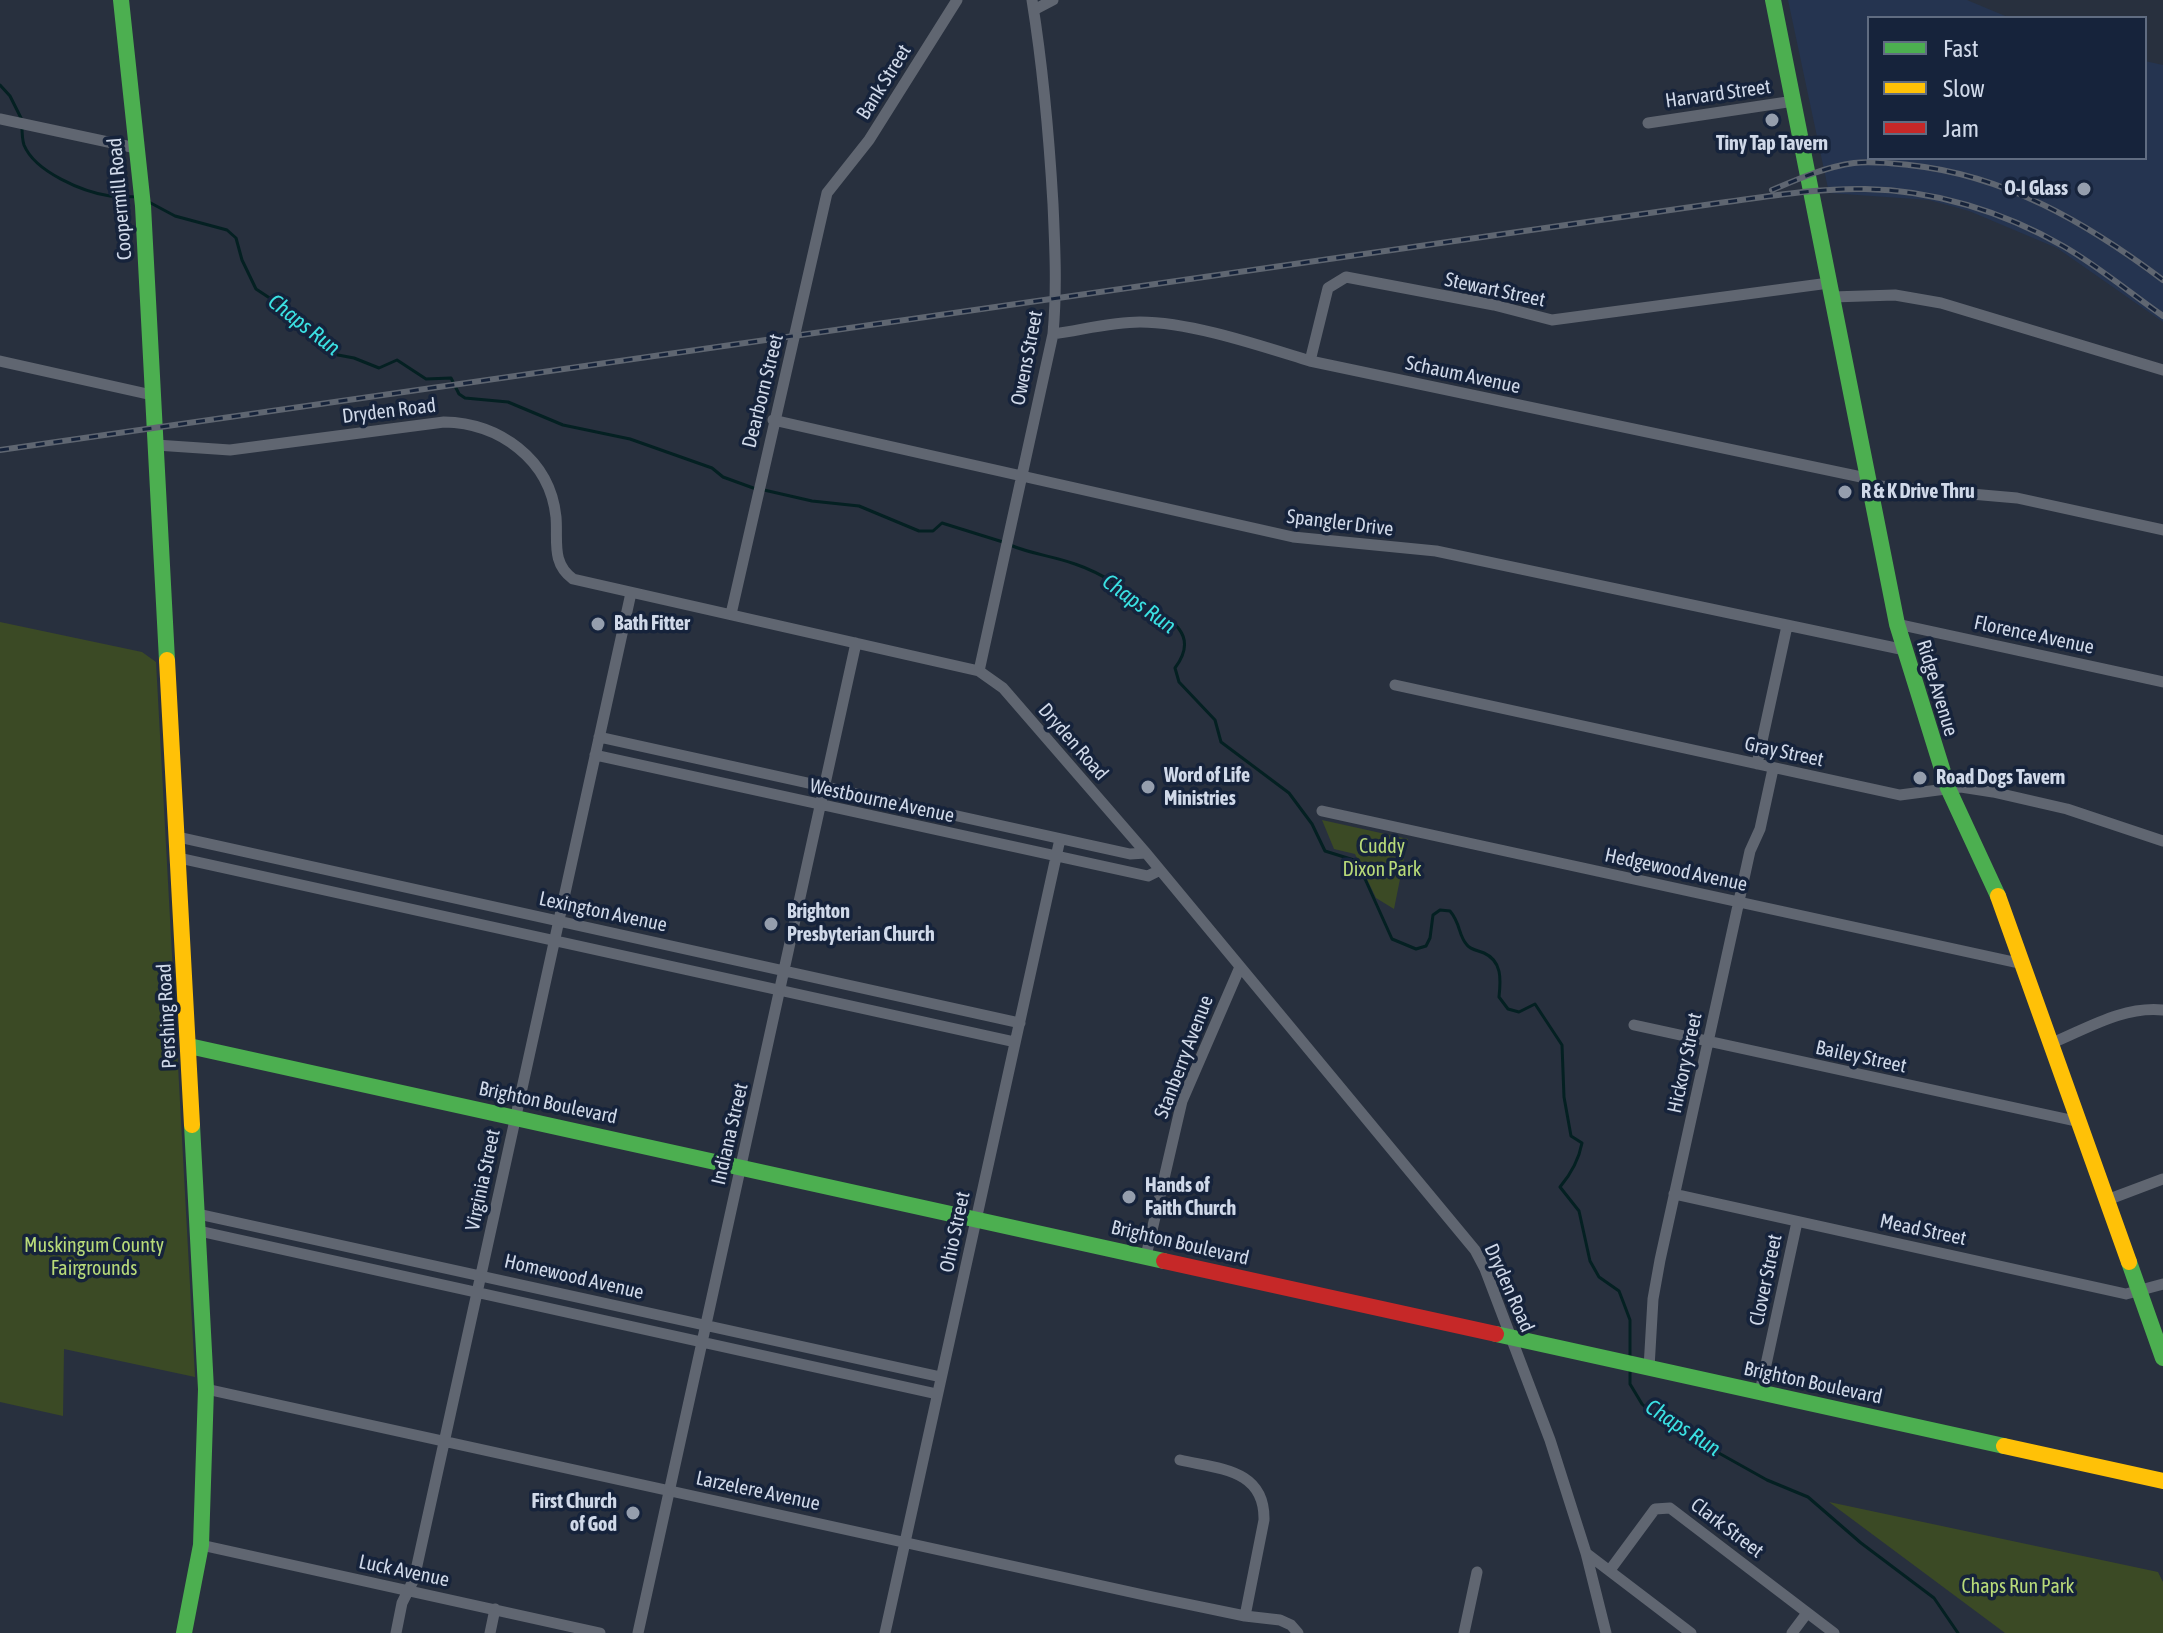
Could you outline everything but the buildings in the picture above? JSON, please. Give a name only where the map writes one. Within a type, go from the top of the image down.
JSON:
[{"type":"street","name":"Coopermill Road","points":[[121,0],[143,206],[152,395]]},
{"type":"street","name":"Bank Street","points":[[836,179],[869,140],[957,0]]},
{"type":"street","points":[[1033,5],[1053,0]]},
{"type":"street","name":"Ridge Avenue","points":[[1773,0],[1897,624],[1948,788],[1995,888],[2163,1358]]},
{"type":"street","name":"Owens Street","points":[[979,671],[1053,334],[1057,265],[1050,144],[1033,5]]},
{"type":"street","name":"Harvard Street","points":[[1648,123],[1794,101]]},
{"type":"street","points":[[0,119],[136,148]]},
{"type":"street","name":"Dearborn Street","points":[[731,614],[827,193],[836,179]]},
{"type":"street","name":"Stewart Street","points":[[1310,361],[1328,288],[1346,277],[1494,305],[1552,320],[1830,290],[1895,295],[1941,303],[2163,370]]},
{"type":"street","name":"Schaum Avenue","points":[[1053,334],[1137,322],[1159,323],[1242,341],[1310,361],[1867,482],[2017,498],[2163,530]]},
{"type":"street","points":[[0,361],[152,395]]},
{"type":"street","name":"Pershing Road","points":[[152,395],[206,1389],[201,1545],[184,1633]]},
{"type":"street","name":"Spangler Drive","points":[[773,420],[1293,537],[1436,551],[1905,650]]},
{"type":"street","name":"Dryden Road","points":[[156,445],[230,450],[444,422],[479,426],[514,444],[544,476],[553,501],[557,558],[561,568],[573,579],[979,671],[1003,688],[1146,853],[1475,1250],[1550,1440],[1586,1553],[1606,1633]]},
{"type":"street","name":"Virginia Street","points":[[396,1633],[414,1579],[631,593]]},
{"type":"street","name":"Florence Avenue","points":[[1897,624],[2163,682]]},
{"type":"street","points":[[1757,764],[1787,626]]},
{"type":"street","name":"Indiana Street","points":[[638,1633],[856,643]]},
{"type":"street","name":"Gray Street","points":[[1395,685],[1900,795],[1961,787],[1993,792],[2067,809],[2163,841]]},
{"type":"street","name":"Westbourne Avenue","points":[[599,737],[1130,854],[1146,853]]},
{"type":"street","name":"Westbourne Avenue","points":[[595,755],[1148,876],[1160,870]]},
{"type":"street","name":"Hickory Street","points":[[1644,1367],[1653,1299],[1674,1194],[1750,851],[1760,829],[1773,769]]},
{"type":"street","name":"Hedgewood Avenue","points":[[1322,811],[2023,964]]},
{"type":"street","name":"Lexington Avenue","points":[[178,837],[1020,1023]]},
{"type":"street","name":"Ohio Street","points":[[885,1633],[1060,839]]},
{"type":"street","name":"Lexington Avenue","points":[[179,858],[1015,1042]]},
{"type":"street","name":"Stanberry Avenue","points":[[1146,1256],[1182,1101],[1240,967]]},
{"type":"street","points":[[2052,1043],[2118,1015],[2143,1008],[2163,1010]]},
{"type":"street","name":"Bailey Street","points":[[1634,1025],[2080,1122]]},
{"type":"street","name":"Brighton Boulevard","points":[[189,1046],[2163,1481]]},
{"type":"street","points":[[2107,1200],[2163,1179]]},
{"type":"street","name":"Mead Street","points":[[1674,1194],[2126,1294],[2163,1284]]},
{"type":"street","name":"Homewood Avenue","points":[[198,1214],[941,1377]]},
{"type":"street","name":"Clover Street","points":[[1760,1392],[1797,1222]]},
{"type":"street","name":"Homewood Avenue","points":[[199,1231],[937,1394]]},
{"type":"street","name":"Larzelere Avenue","points":[[206,1389],[1245,1616],[1280,1620],[1298,1633]]},
{"type":"street","points":[[1180,1460],[1231,1471],[1251,1483],[1259,1493],[1264,1520],[1245,1616]]},
{"type":"street","name":"Clark Street","points":[[1610,1570],[1655,1509],[1670,1508],[1834,1633]]},
{"type":"street","name":"Luck Avenue","points":[[201,1545],[600,1633]]},
{"type":"street","points":[[1586,1553],[1691,1633]]},
{"type":"street","points":[[1464,1633],[1477,1572]]},
{"type":"street","points":[[490,1633],[495,1609]]},
{"type":"street","points":[[1792,1633],[1807,1613]]},
{"type":"shaded area","points":[[1788,0],[1967,0],[2005,16],[1867,16],[1867,160],[2147,160],[2147,61],[2163,65],[2163,322],[2057,248],[1969,211],[1929,200],[1829,193]]},
{"type":"green space","name":"Muskingum County Fairgrounds","points":[[0,622],[142,652],[156,662],[195,1377],[64,1349],[63,1416],[0,1402]]},
{"type":"green space","name":"Cuddy Dixon Park","points":[[1322,820],[1408,839],[1394,909],[1376,898],[1355,854],[1334,849]]},
{"type":"green space","name":"Chaps Run Park","points":[[1829,1502],[2158,1572],[2163,1582],[2163,1633],[2005,1633]]},
{"type":"waterway","name":"Chaps Run","points":[[0,85],[10,96],[21,118]]},
{"type":"waterway","name":"Chaps Run","points":[[22,126],[24,145],[38,164],[49,172],[99,194],[136,197]]},
{"type":"waterway","name":"Chaps Run","points":[[147,201],[175,216],[227,230],[236,238],[242,260],[256,289],[306,322],[320,340],[338,355],[379,368],[397,360],[426,379],[451,378],[459,394],[465,398],[508,402],[563,425],[630,439],[712,468],[723,477],[756,489]]},
{"type":"waterway","name":"Chaps Run","points":[[764,490],[812,501],[859,506],[919,531],[933,531],[942,523],[1003,542]]},
{"type":"waterway","name":"Chaps Run","points":[[1010,545],[1067,561],[1099,574],[1176,626],[1185,644],[1175,668],[1179,682],[1215,720],[1221,742],[1289,793],[1312,824],[1325,851],[1357,861],[1392,939],[1416,949],[1426,946],[1433,915],[1440,910],[1450,911],[1467,945],[1490,956],[1497,966],[1499,997],[1508,1009],[1519,1012],[1535,1004],[1562,1045],[1564,1097],[1571,1136],[1582,1143],[1574,1166],[1560,1187],[1579,1211],[1590,1261],[1599,1277],[1619,1291],[1630,1320],[1630,1356]]},
{"type":"waterway","name":"Chaps Run","points":[[1630,1371],[1630,1384],[1642,1404],[1658,1419],[1767,1480],[1808,1497],[1861,1543],[1934,1598],[1958,1633]]},
{"type":"railway","points":[[1772,190],[1822,170],[1854,163],[1888,163],[1944,170],[1978,179],[2044,205],[2105,239],[2163,280]]},
{"type":"railway","points":[[0,450],[1726,202],[1830,190],[1891,190],[1942,199],[1993,213],[2076,254],[2163,316]]},
{"type":"traffic: fast","points":[[121,0],[143,206],[167,660]]},
{"type":"traffic: fast","points":[[1773,0],[1897,624],[1948,788],[1998,896]]},
{"type":"traffic: fast","points":[[189,1046],[1164,1261]]},
{"type":"traffic: fast","points":[[184,1633],[201,1545],[206,1389],[192,1125]]},
{"type":"traffic: fast","points":[[2129,1262],[2163,1358]]},
{"type":"traffic: fast","points":[[1496,1334],[2004,1446]]},
{"type":"traffic: slow","points":[[167,660],[192,1125]]},
{"type":"traffic: slow","points":[[1998,896],[2129,1262]]},
{"type":"traffic: slow","points":[[2004,1446],[2163,1481]]},
{"type":"traffic: jam","points":[[1164,1261],[1496,1334]]},
{"type":"place","name":"Tiny Tap Tavern","points":[[1772,120]]},
{"type":"place","name":"O-I Glass","points":[[2084,189]]},
{"type":"place","name":"R & K Drive Thru","points":[[1845,492]]},
{"type":"place","name":"Bath Fitter","points":[[598,624]]},
{"type":"place","name":"Road Dogs Tavern","points":[[1920,778]]},
{"type":"place","name":"Word of Life Ministries","points":[[1148,787]]},
{"type":"place","name":"Brighton Presbyterian Church","points":[[771,924]]},
{"type":"place","name":"Hands of Faith Church","points":[[1129,1197]]},
{"type":"place","name":"First Church of God","points":[[633,1513]]}]
